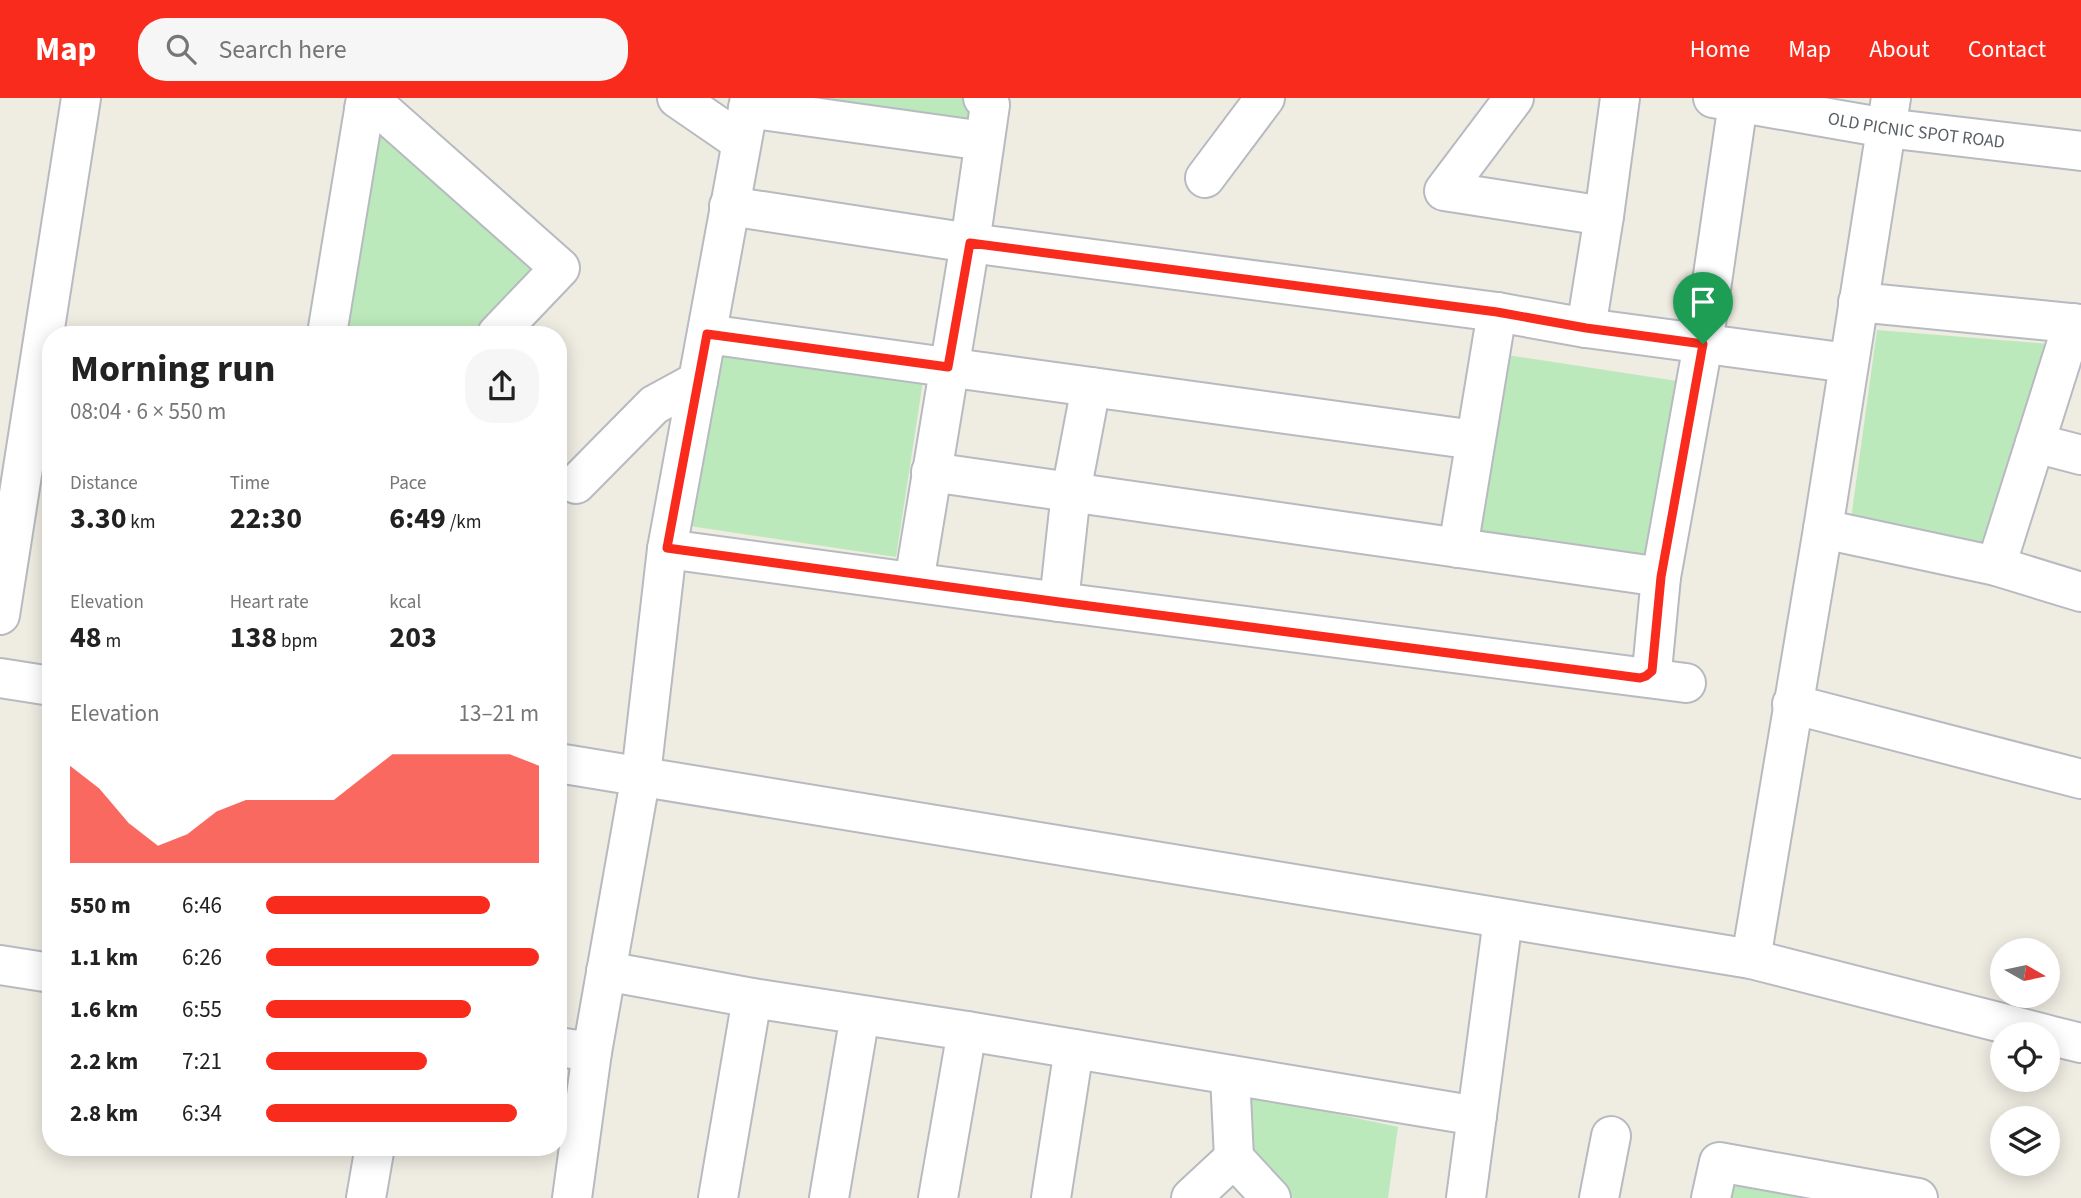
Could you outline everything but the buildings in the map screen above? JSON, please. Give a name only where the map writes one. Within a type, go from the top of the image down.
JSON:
[{"type":"street","points":[[45,326],[81,98]]},
{"type":"street","points":[[677,98],[746,116],[986,115],[970,243],[914,582]]},
{"type":"street","points":[[1205,178],[1265,98]]},
{"type":"street","points":[[1514,98],[1444,191],[1604,216]]},
{"type":"street","points":[[1586,328],[1620,98]]},
{"type":"street","points":[[667,548],[1640,678],[1646,676],[1652,671],[1661,577],[1703,344],[1725,100]]},
{"type":"street","name":"OLD PICNIC SPOT ROAD","points":[[1725,100],[1888,113],[2081,151]]},
{"type":"street","points":[[328,326],[365,104],[383,111],[560,268],[505,326]]},
{"type":"street","points":[[1751,959],[1823,529],[1888,113]]},
{"type":"street","points":[[572,1198],[575,1049],[607,971],[641,775],[667,548],[746,116]]},
{"type":"street","points":[[729,206],[970,243],[1497,312],[1586,328],[1848,363]]},
{"type":"street","points":[[1858,302],[2077,323],[1996,566]]},
{"type":"street","points":[[1458,548],[1497,312]]},
{"type":"street","points":[[707,334],[1475,440]]},
{"type":"street","points":[[0,615],[42,347]]},
{"type":"street","points":[[576,484],[654,405],[698,381]]},
{"type":"street","points":[[1059,602],[1071,492],[1091,387]]},
{"type":"street","points":[[2035,443],[2081,455]]},
{"type":"street","points":[[931,472],[1661,577]]},
{"type":"street","points":[[1823,529],[1996,566],[2081,592]]},
{"type":"street","points":[[1646,676],[1686,683]]},
{"type":"street","points":[[0,678],[42,685]]},
{"type":"street","points":[[1792,704],[2081,779]]},
{"type":"street","points":[[567,764],[1751,959],[1996,1022]]},
{"type":"street","points":[[1466,1198],[1503,919]]},
{"type":"street","points":[[0,965],[42,972]]},
{"type":"street","points":[[607,971],[752,999],[967,1031],[1477,1116]]},
{"type":"street","points":[[718,1198],[752,999]]},
{"type":"street","points":[[829,1198],[860,1015]]},
{"type":"street","points":[[939,1198],[967,1031]]},
{"type":"street","points":[[2060,1039],[2081,1044]]},
{"type":"street","points":[[1051,1198],[1074,1049]]},
{"type":"street","points":[[1230,1075],[1234,1158],[1271,1198]]},
{"type":"street","points":[[1599,1198],[1611,1136]]},
{"type":"street","points":[[366,1198],[373,1156]]},
{"type":"street","points":[[1191,1198],[1234,1158]]},
{"type":"street","points":[[1711,1198],[1719,1163],[1839,1191],[1918,1198]]},
{"type":"green space","points":[[800,98],[967,98],[972,103],[968,124]]},
{"type":"green space","points":[[377,131],[536,268],[479,326],[345,326]]},
{"type":"green space","points":[[1877,330],[2050,344],[1977,561],[1850,526]]},
{"type":"green space","points":[[716,350],[923,381],[896,557],[690,526]]},
{"type":"green space","points":[[1507,355],[1677,381],[1650,563],[1479,537]]},
{"type":"green space","points":[[1243,1094],[1398,1127],[1388,1198],[1293,1198],[1248,1152]]},
{"type":"green space","points":[[1728,1185],[1802,1198],[1726,1198]]},
{"type":"route","points":[[970,243],[1497,312],[1586,328],[1703,344],[1661,577],[1652,671],[1640,678],[667,548],[707,334],[948,367],[970,243]]}]
